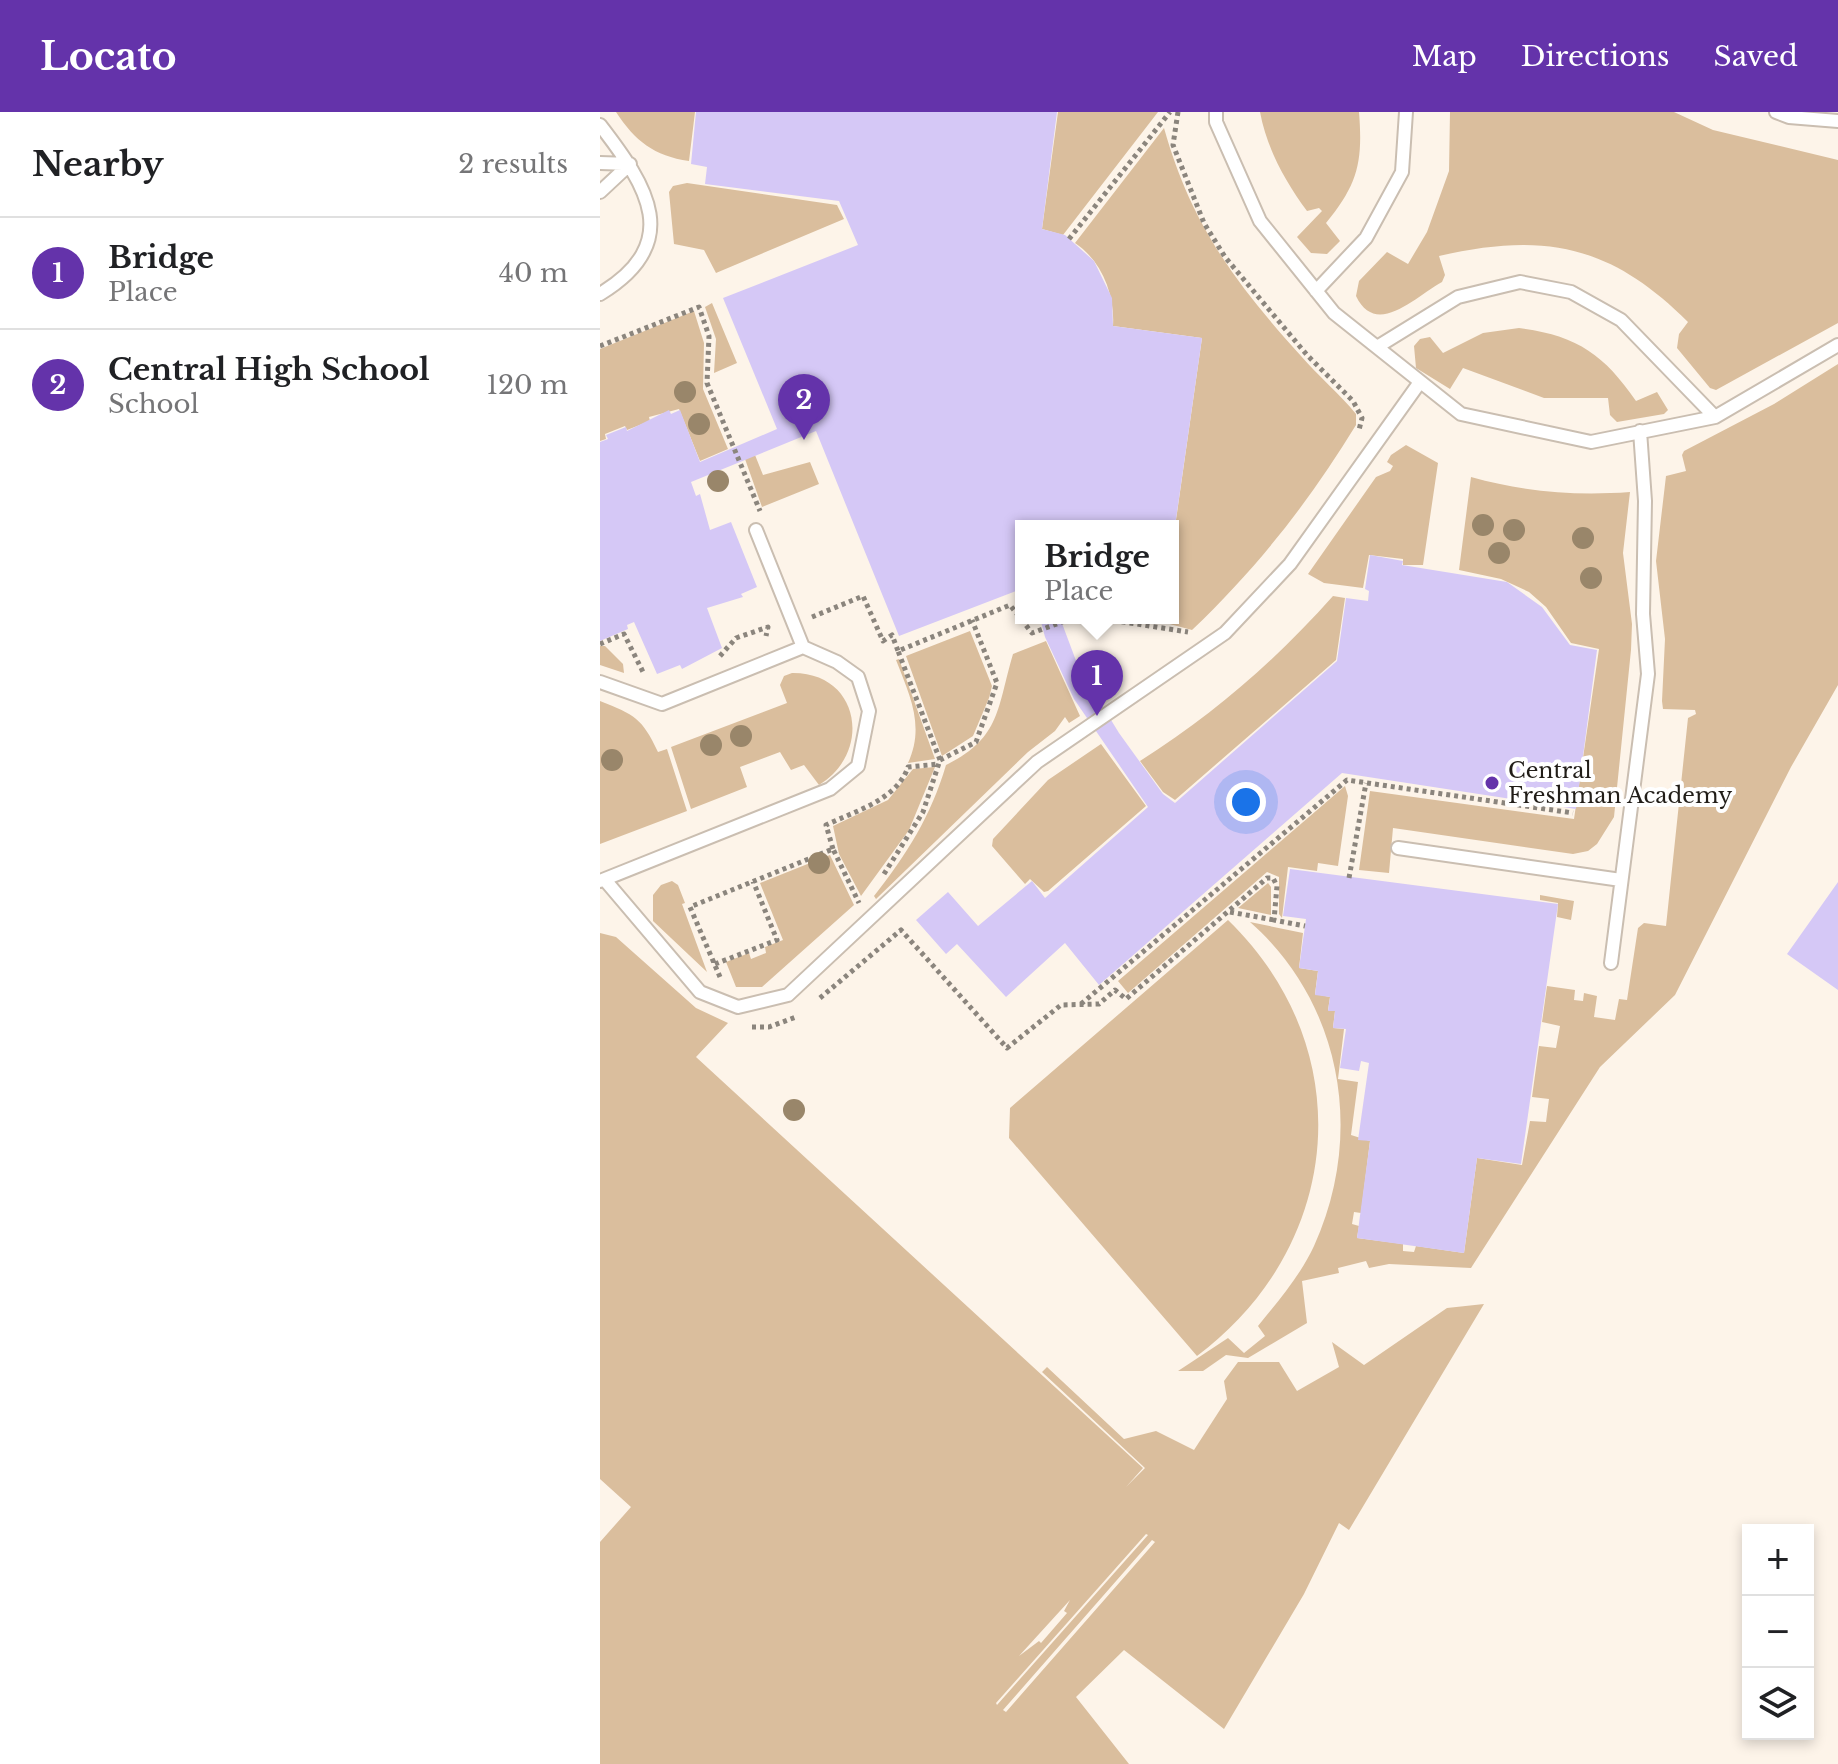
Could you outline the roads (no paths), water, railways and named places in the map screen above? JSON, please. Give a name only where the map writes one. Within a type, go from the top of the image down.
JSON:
[{"type":"lane","points":[[1216,112],[1216,122],[1260,221],[1316,291],[1334,313],[1461,414],[1591,442],[1715,417],[1838,345]]},
{"type":"lane","points":[[1316,291],[1366,238],[1402,172],[1406,112]]},
{"type":"lane","points":[[1776,112],[1789,117],[1838,121]]},
{"type":"lane","points":[[600,125],[643,185],[652,228],[635,270],[600,294]]},
{"type":"lane","points":[[600,163],[630,164]]},
{"type":"lane","points":[[600,192],[630,164]]},
{"type":"lane","points":[[1377,347],[1458,297],[1520,282],[1571,292],[1621,320],[1715,417]]},
{"type":"lane","points":[[756,530],[803,647],[837,662],[858,677],[869,711],[858,766],[830,789],[602,880],[700,992],[738,1007],[788,995],[1037,762],[1225,633],[1290,564],[1420,382]]},
{"type":"lane","points":[[1611,963],[1648,674],[1643,614],[1645,501],[1640,431]]},
{"type":"lane","points":[[600,682],[662,704],[803,647]]},
{"type":"lane","points":[[1398,848],[1621,880]]},
{"type":"place","name":"Central High School","points":[[804,440]]},
{"type":"place","name":"Bridge","points":[[1097,716]]},
{"type":"place","name":"Central Freshman Academy","points":[[1492,783]]}]
